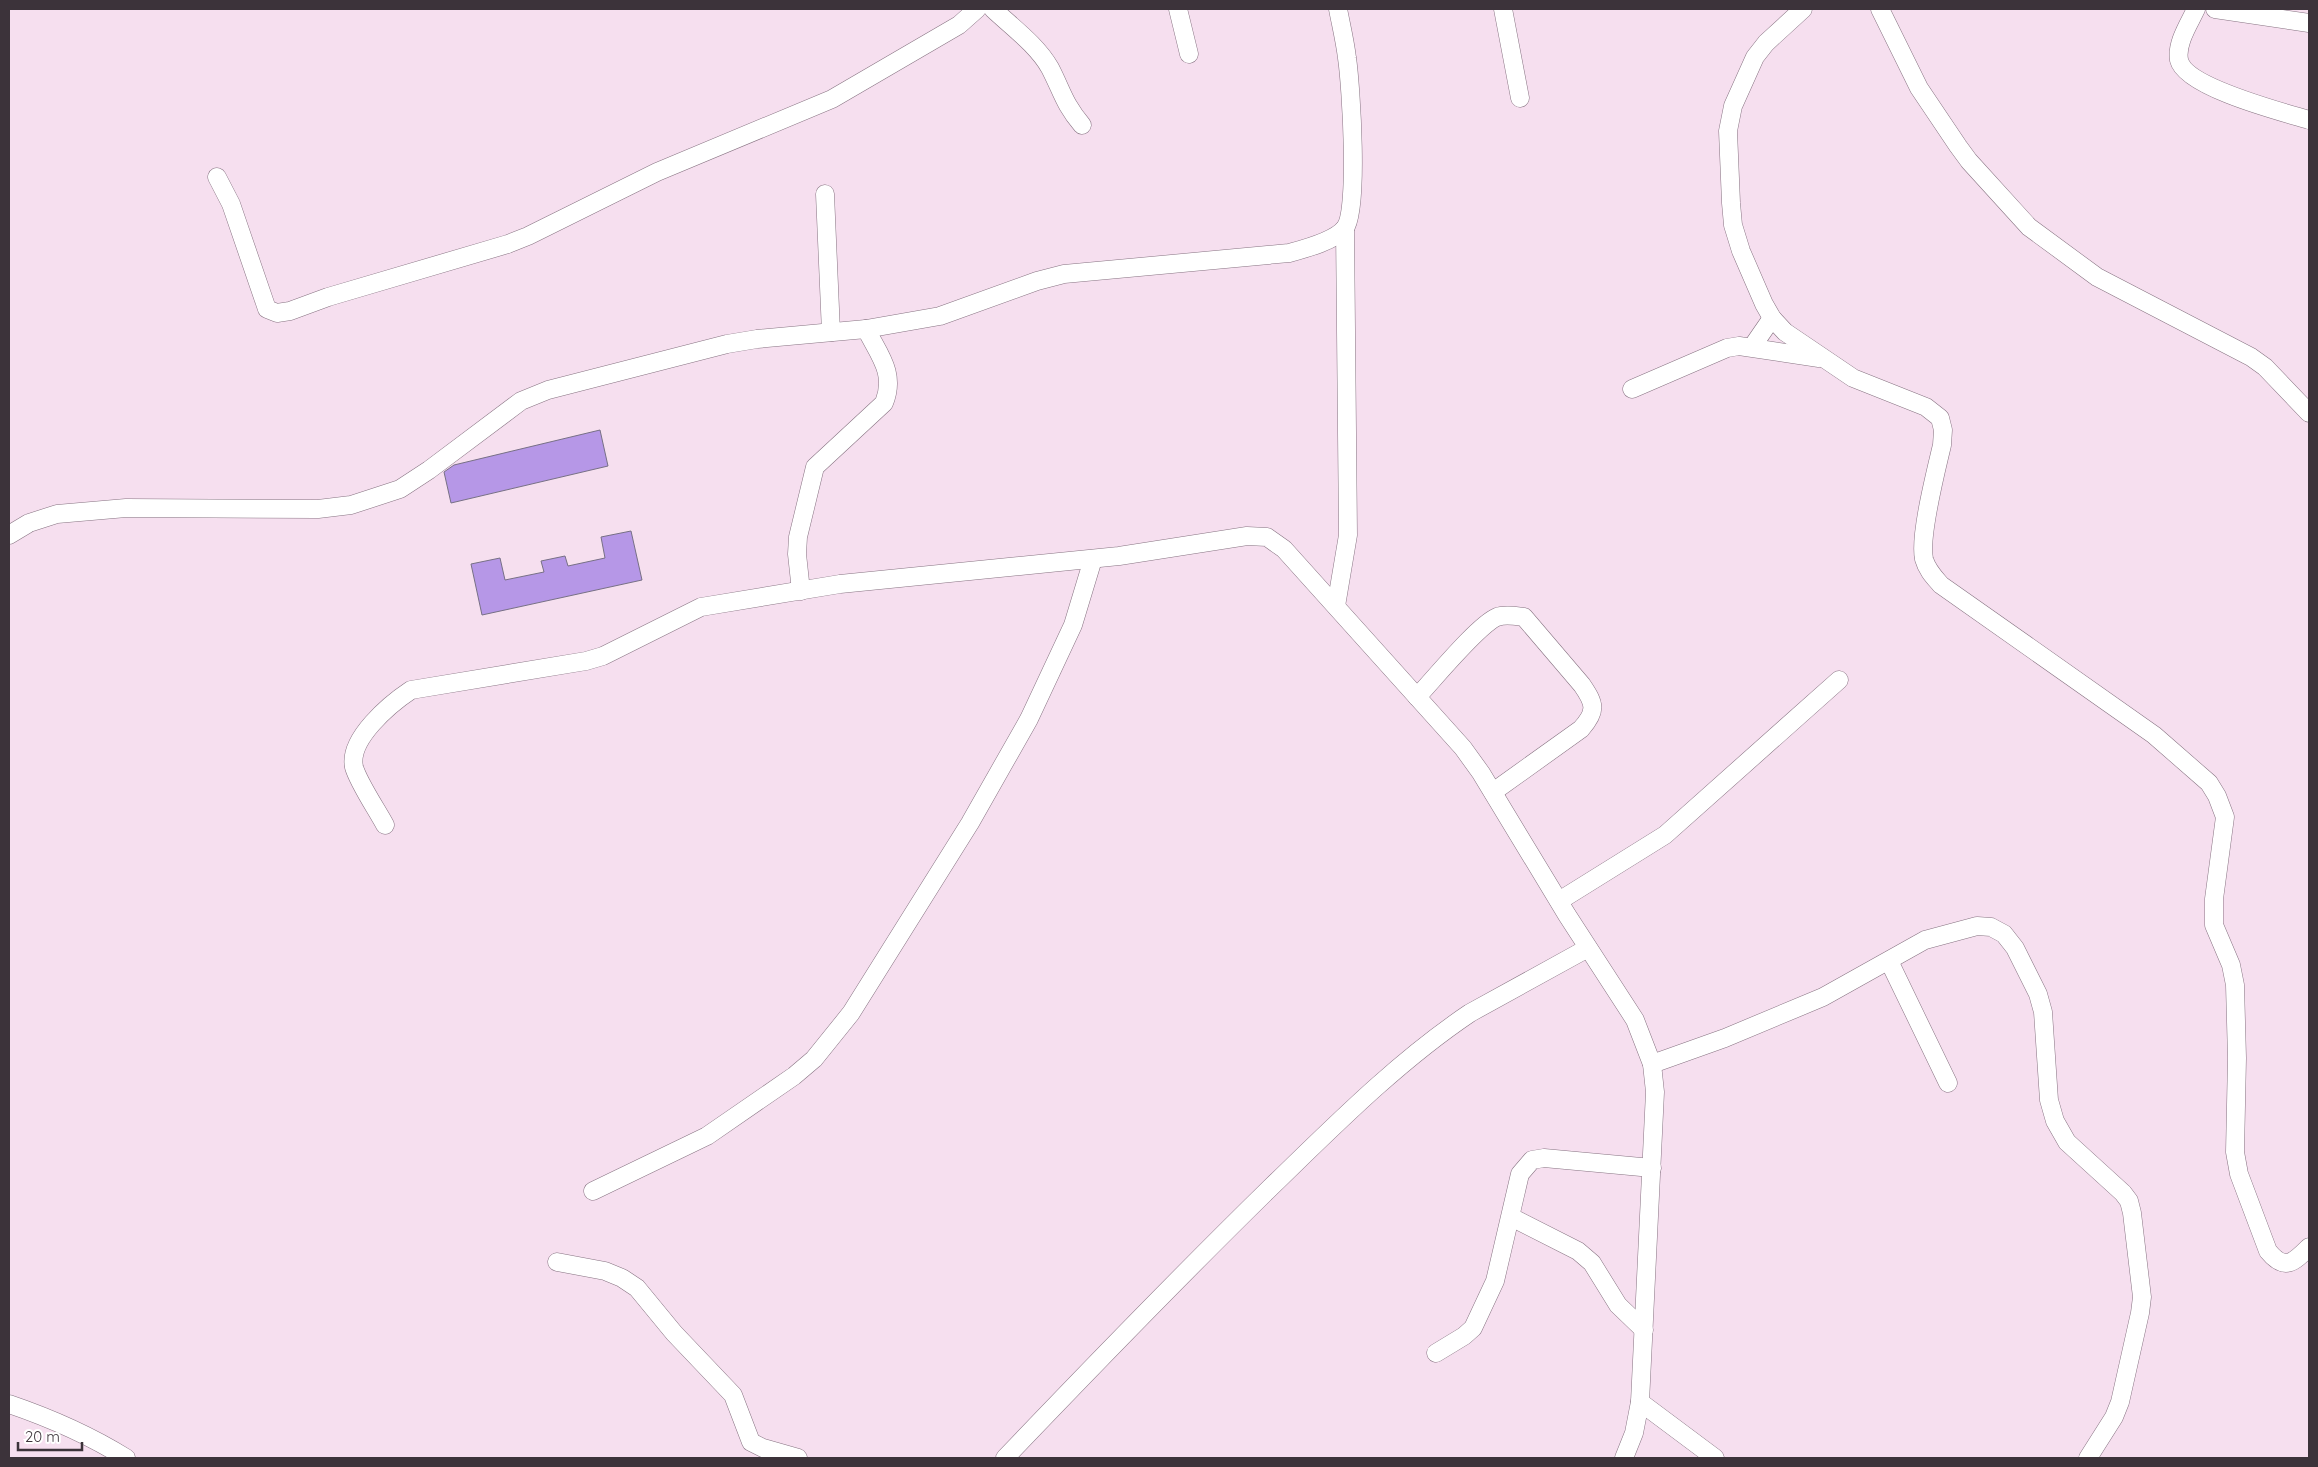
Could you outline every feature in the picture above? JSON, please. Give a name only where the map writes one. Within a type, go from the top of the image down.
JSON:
[{"type":"street","points":[[217,177],[231,204],[267,309],[277,313],[290,311],[328,297],[508,244],[528,236],[657,172],[832,99],[959,25],[977,9]]},
{"type":"street","points":[[994,9],[1041,55],[1050,68],[1068,109],[1082,126]]},
{"type":"street","points":[[1178,9],[1189,54]]},
{"type":"street","points":[[1336,606],[1348,535],[1345,228],[1352,201],[1350,89],[1347,57],[1338,9]]},
{"type":"street","points":[[1503,9],[1520,98]]},
{"type":"street","points":[[1804,9],[1766,43],[1754,57],[1733,106],[1728,131],[1733,225],[1741,251],[1772,318],[1785,332],[1853,378],[1926,407],[1940,418],[1943,430],[1942,446],[1923,538],[1924,558],[1928,570],[1941,585],[2154,735],[2209,783],[2217,796],[2225,818],[2214,899],[2214,925],[2231,965],[2235,985],[2237,1058],[2235,1152],[2239,1174],[2268,1252],[2276,1261],[2284,1264],[2294,1261],[2309,1247]]},
{"type":"street","points":[[1880,9],[1919,88],[1958,146],[1969,161],[2029,227],[2097,277],[2251,357],[2265,367],[2309,413]]},
{"type":"street","points":[[2196,9],[2180,44],[2179,58],[2182,68],[2210,88],[2309,120]]},
{"type":"street","points":[[2215,9],[2309,23]]},
{"type":"street","points":[[825,194],[831,332]]},
{"type":"street","points":[[9,535],[29,523],[57,514],[126,508],[318,509],[351,505],[400,489],[522,402],[548,390],[757,338],[866,329],[940,316],[1037,281],[1064,274],[1289,253],[1305,249],[1332,237],[1345,228]]},
{"type":"street","points":[[1752,347],[1772,318]]},
{"type":"street","points":[[801,591],[797,554],[798,537],[815,467],[884,403],[889,391],[889,373],[866,329]]},
{"type":"street","points":[[1632,389],[1727,348],[1752,347],[1825,359]]},
{"type":"street","points":[[385,825],[354,769],[353,756],[357,744],[382,714],[394,702],[411,690],[586,662],[603,656],[701,607],[853,583],[1092,559],[1247,536],[1268,537],[1284,549],[1463,748],[1493,792],[1645,1039],[1652,1064],[1655,1092],[1644,1330],[1640,1402],[1634,1433],[1624,1458]]},
{"type":"street","points":[[593,1191],[707,1136],[814,1060],[851,1013],[970,823],[1029,719],[1073,625],[1092,559]]},
{"type":"street","points":[[1417,697],[1481,629],[1497,617],[1511,615],[1524,617],[1582,685],[1590,696],[1594,709],[1591,719],[1582,729],[1493,792]]},
{"type":"street","points":[[1559,901],[1665,835],[1839,680]]},
{"type":"street","points":[[1652,1064],[1725,1038],[1823,997],[1925,940],[1977,926],[1991,927],[2004,934],[2016,948],[2038,994],[2044,1012],[2049,1100],[2055,1121],[2067,1142],[2112,1182],[2129,1201],[2142,1297],[2140,1313],[2120,1402],[2114,1416],[2088,1458]]},
{"type":"street","points":[[1005,1458],[1240,1218],[1351,1109],[1451,1025],[1588,948]]},
{"type":"street","points":[[1889,960],[1948,1083]]},
{"type":"street","points":[[1436,1354],[1473,1328],[1495,1281],[1520,1174],[1532,1160],[1544,1158],[1652,1168]]},
{"type":"street","points":[[1510,1217],[1578,1251],[1592,1264],[1618,1305],[1644,1330]]},
{"type":"street","points":[[558,1262],[605,1271],[622,1278],[637,1288],[674,1333],[733,1395],[751,1442],[762,1448],[798,1458]]},
{"type":"street","points":[[1640,1402],[1715,1458]]},
{"type":"street","points":[[9,1404],[66,1426],[100,1442],[126,1458]]},
{"type":"building","points":[[600,430],[608,466],[451,503],[444,472],[454,465]]},
{"type":"building","points":[[631,531],[642,580],[482,615],[471,564],[500,558],[505,580],[544,572],[541,561],[565,556],[568,566],[605,558],[601,537]]}]
